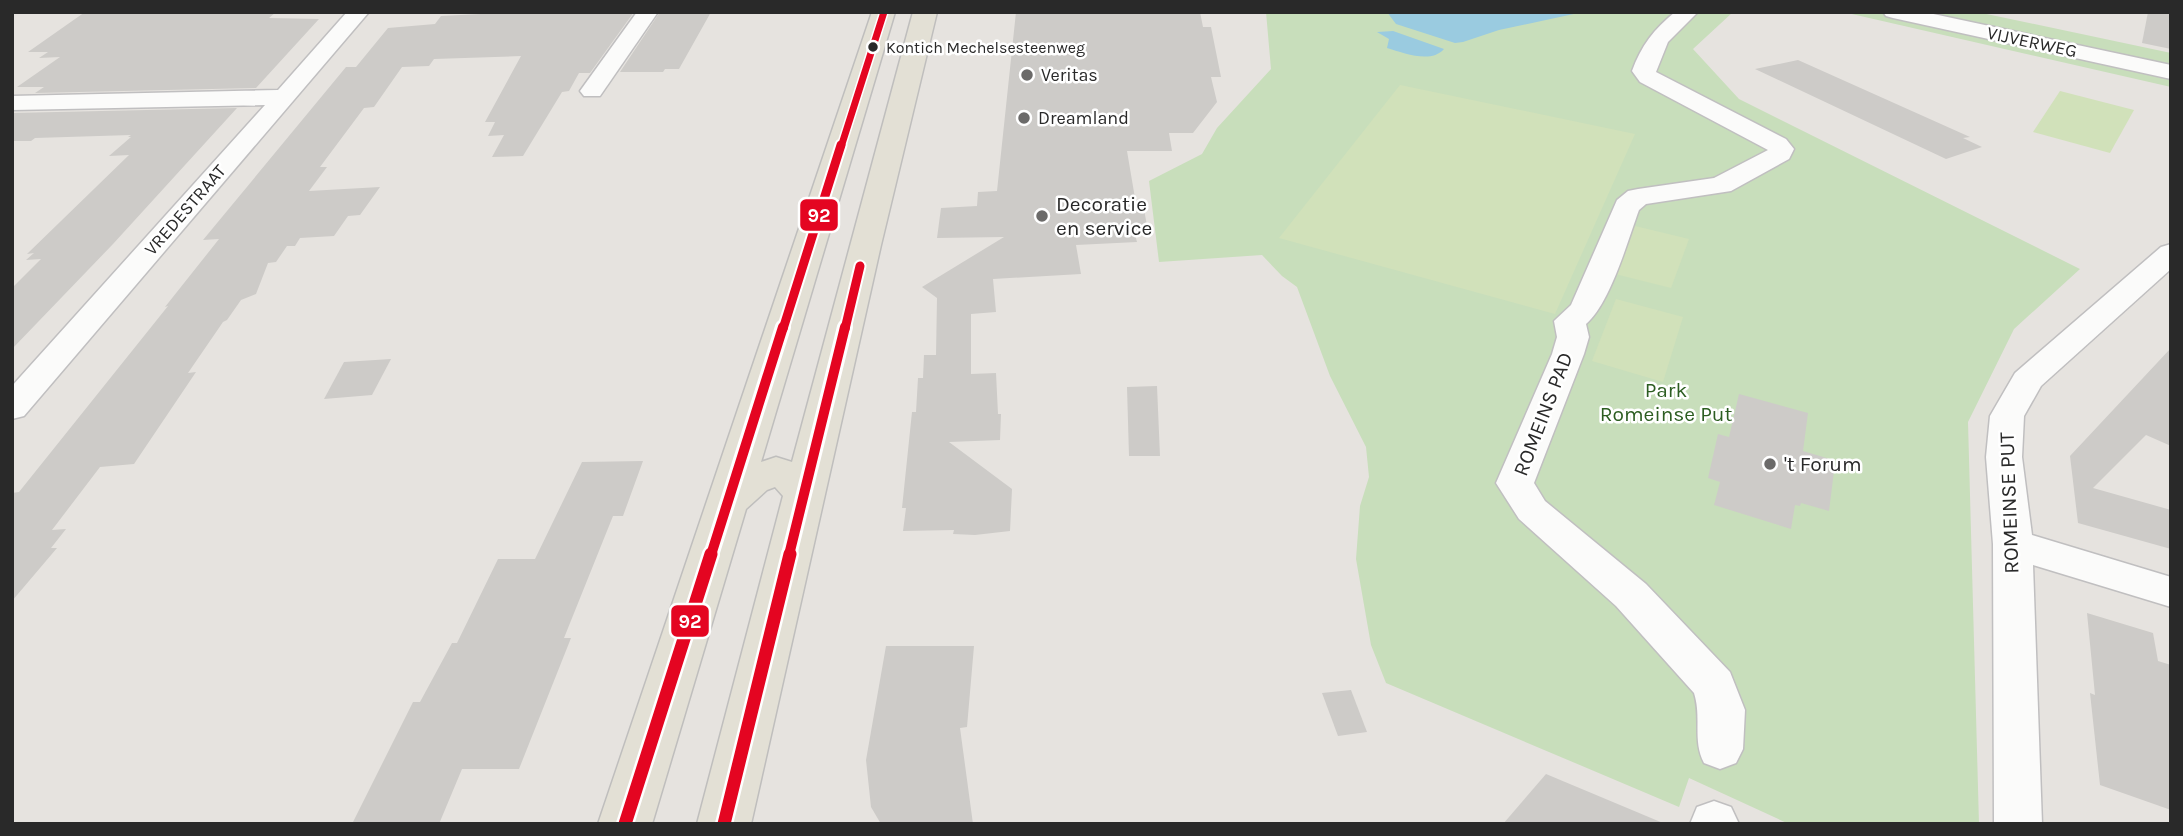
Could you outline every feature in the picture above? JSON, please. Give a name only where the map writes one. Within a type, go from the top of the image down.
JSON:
[{"type":"main road","points":[[724,824],[774,473],[884,12]]},
{"type":"main road","points":[[625,824],[727,503],[752,480],[790,466],[816,447],[925,12]]},
{"type":"street","name":"VREDESTRAAT","points":[[12,408],[359,12]]},
{"type":"street","points":[[592,91],[648,12]]},
{"type":"street","name":"ROMEINS PAD","points":[[1688,12],[1661,33],[1644,71],[1648,77],[1777,144],[1781,149],[1780,154],[1721,185],[1639,197],[1628,206],[1590,300],[1584,310],[1570,321],[1573,337],[1568,354],[1515,483],[1532,510],[1631,595],[1714,685],[1722,710],[1720,749]]},
{"type":"street","name":"VIJVERWEG","points":[[1894,12],[2171,72]]},
{"type":"street","points":[[12,103],[283,97]]},
{"type":"street","name":"ROMEINSE PUT","points":[[2018,824],[2012,544],[2004,457],[2007,416],[2027,380],[2171,253]]},
{"type":"street","points":[[2012,544],[2171,592]]},
{"type":"green space","name":"Park Romeinse Put","points":[[1266,12],[1733,12],[1693,49],[1739,99],[2080,269],[2014,329],[1968,422],[1979,824],[1789,824],[1689,778],[1679,807],[1386,683],[1371,645],[1356,559],[1360,506],[1369,477],[1366,447],[1330,376],[1297,287],[1262,255],[1159,262],[1149,181],[1202,154],[1217,128],[1271,69]]},
{"type":"green space","points":[[1843,12],[1977,12],[2171,53],[2171,87]]},
{"type":"green space","points":[[1400,85],[1635,134],[1555,314],[1279,238]]},
{"type":"green space","points":[[2060,91],[2134,110],[2110,153],[2033,132]]},
{"type":"green space","points":[[1631,225],[1689,239],[1671,288],[1611,273]]},
{"type":"green space","points":[[1616,299],[1683,317],[1663,382],[1592,361]]},
{"type":"water","points":[[1387,12],[1583,12],[1499,30],[1455,43],[1396,24]]},
{"type":"water","points":[[1393,31],[1444,49],[1425,57],[1387,48],[1389,39],[1377,32]]},
{"type":"building","points":[[85,12],[276,12],[269,18],[319,19],[256,88],[35,93],[44,87],[17,87],[60,57],[39,58],[48,52],[28,52]]},
{"type":"building","points":[[521,12],[634,12],[590,73],[579,73],[569,91],[562,92],[523,156],[492,157],[504,135],[488,136],[495,122],[485,122],[521,56],[434,59],[429,66],[402,67],[374,107],[364,108],[320,167],[327,167],[309,191],[380,187],[360,215],[348,216],[334,236],[300,238],[295,246],[287,246],[276,262],[268,263],[256,294],[241,300],[223,322],[188,373],[196,372],[134,464],[100,467],[52,530],[66,529],[51,548],[57,548],[12,601],[12,493],[19,492],[168,306],[165,307],[219,239],[203,240],[346,67],[356,67],[388,28],[435,24],[441,16]]},
{"type":"building","points":[[660,12],[711,12],[679,69],[665,69],[663,72],[620,72]]},
{"type":"building","points":[[1016,12],[1200,12],[1203,27],[1211,27],[1221,77],[1211,77],[1217,102],[1193,133],[1169,133],[1172,151],[1127,151],[1136,204],[1143,204],[1148,231],[1134,231],[1137,242],[1076,245],[1081,274],[993,279],[996,312],[971,314],[971,374],[996,373],[998,414],[1001,414],[1000,440],[949,442],[1012,489],[1010,531],[975,535],[953,534],[954,530],[903,531],[906,508],[902,508],[912,412],[916,412],[918,378],[923,378],[924,355],[936,355],[937,298],[922,287],[1004,237],[937,238],[941,208],[977,206],[978,192],[997,191]]},
{"type":"building","points":[[2148,12],[2171,12],[2171,49],[2142,43]]},
{"type":"building","points":[[1798,60],[1970,137],[1963,138],[1982,147],[1946,159],[1755,69]]},
{"type":"building","points":[[237,108],[113,244],[12,349],[12,288],[41,259],[26,260],[34,253],[27,254],[129,155],[109,156],[131,135],[12,141],[12,113]]},
{"type":"building","points":[[2171,348],[2171,446],[2146,435],[2093,488],[2171,510],[2171,549],[2078,523],[2070,456]]},
{"type":"building","points":[[391,359],[372,395],[324,399],[344,362]]},
{"type":"building","points":[[1157,386],[1160,456],[1129,456],[1127,387]]},
{"type":"building","name":"'t Forum","points":[[1739,394],[1808,413],[1803,451],[1830,459],[1829,469],[1834,471],[1829,511],[1801,503],[1800,506],[1795,505],[1791,529],[1714,505],[1720,482],[1708,478],[1718,434],[1729,437]]},
{"type":"building","points":[[643,461],[623,516],[613,516],[564,638],[571,638],[519,769],[462,769],[439,824],[352,824],[413,702],[420,702],[452,643],[457,643],[498,559],[535,559],[582,462]]},
{"type":"building","points":[[2087,613],[2153,633],[2158,661],[2171,665],[2171,810],[2100,785],[2090,693],[2095,695]]},
{"type":"building","points":[[886,646],[974,646],[967,727],[960,728],[973,824],[881,824],[871,807],[866,760]]},
{"type":"building","points":[[1351,690],[1367,732],[1338,736],[1322,693]]},
{"type":"building","points":[[1546,774],[1663,823],[1663,824],[1503,824]]},
{"type":"transit line","name":"92","points":[[625,824],[884,12]]},
{"type":"transit line","name":"92","points":[[724,824],[860,266]]},
{"type":"place","name":"Kontich Mechelsesteenweg","points":[[873,47]]},
{"type":"place","name":"Veritas","points":[[1027,75]]},
{"type":"place","name":"Dreamland","points":[[1024,118]]},
{"type":"place","name":"Decoratie en service","points":[[1042,216]]},
{"type":"place","name":"'t Forum","points":[[1770,464]]}]
